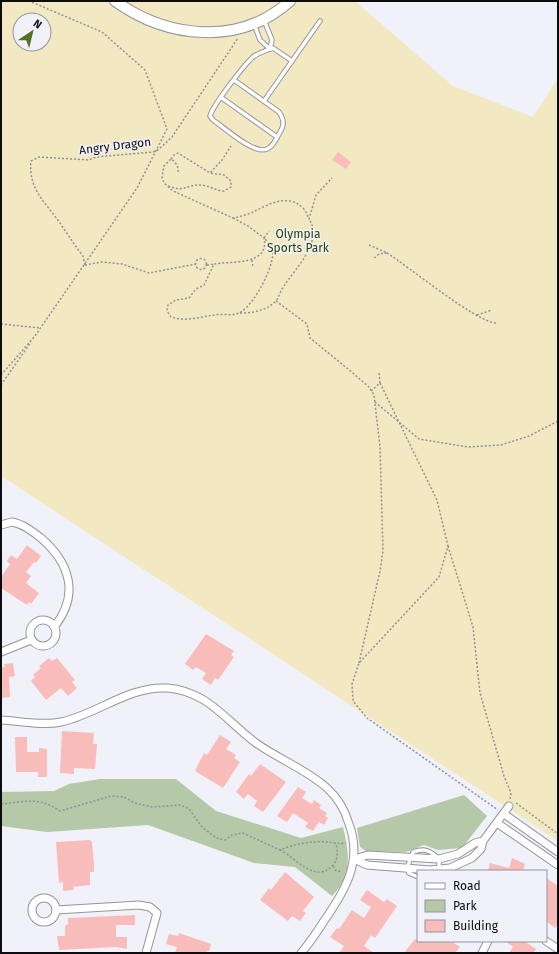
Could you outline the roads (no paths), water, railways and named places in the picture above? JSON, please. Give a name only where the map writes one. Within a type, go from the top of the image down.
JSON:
[{"type":"street","points":[[115,1],[141,17],[162,26],[183,31],[212,32],[232,29],[254,23],[290,1]]},
{"type":"street","points":[[1,525],[12,522],[28,528],[47,543],[62,562],[68,574],[69,596],[62,618],[54,627],[55,639],[49,645],[41,646],[31,640]]},
{"type":"street","points":[[31,640],[31,628],[36,622],[44,620],[54,627]]},
{"type":"street","points":[[1,652],[31,640]]},
{"type":"street","points":[[1,720],[40,723],[61,722],[89,713],[135,692],[151,689],[172,689],[196,696],[218,709],[261,746],[328,788],[340,803],[348,820],[354,842],[352,873],[342,895],[301,953]]},
{"type":"street","points":[[354,859],[367,865],[407,868],[439,870],[456,866],[472,858],[481,849],[483,841],[509,806]]},
{"type":"street","points":[[504,814],[558,852]]},
{"type":"street","points":[[497,822],[558,865]]},
{"type":"street","points":[[354,859],[368,855],[409,858],[439,858],[458,854],[475,843],[483,841]]},
{"type":"street","points":[[56,910],[139,905],[150,907],[157,914],[146,953]]},
{"type":"street","points":[[482,953],[488,942]]},
{"type":"street","points":[[547,942],[558,949]]},
{"type":"lane","points":[[264,18],[272,40],[270,49]]},
{"type":"lane","points":[[264,101],[320,21]]},
{"type":"lane","points":[[254,23],[260,40],[270,49]]},
{"type":"lane","points":[[234,80],[279,112],[282,117],[284,127],[271,147],[266,150],[254,149],[210,116],[234,80],[245,65],[254,56],[273,48],[292,61]]},
{"type":"lane","points":[[222,98],[277,137]]},
{"type":"lane","points":[[409,858],[407,868],[409,873],[417,877]]},
{"type":"lane","points":[[439,858],[439,870]]},
{"type":"park label","name":"Olympia Sports Park","points":[[298,241]]}]
